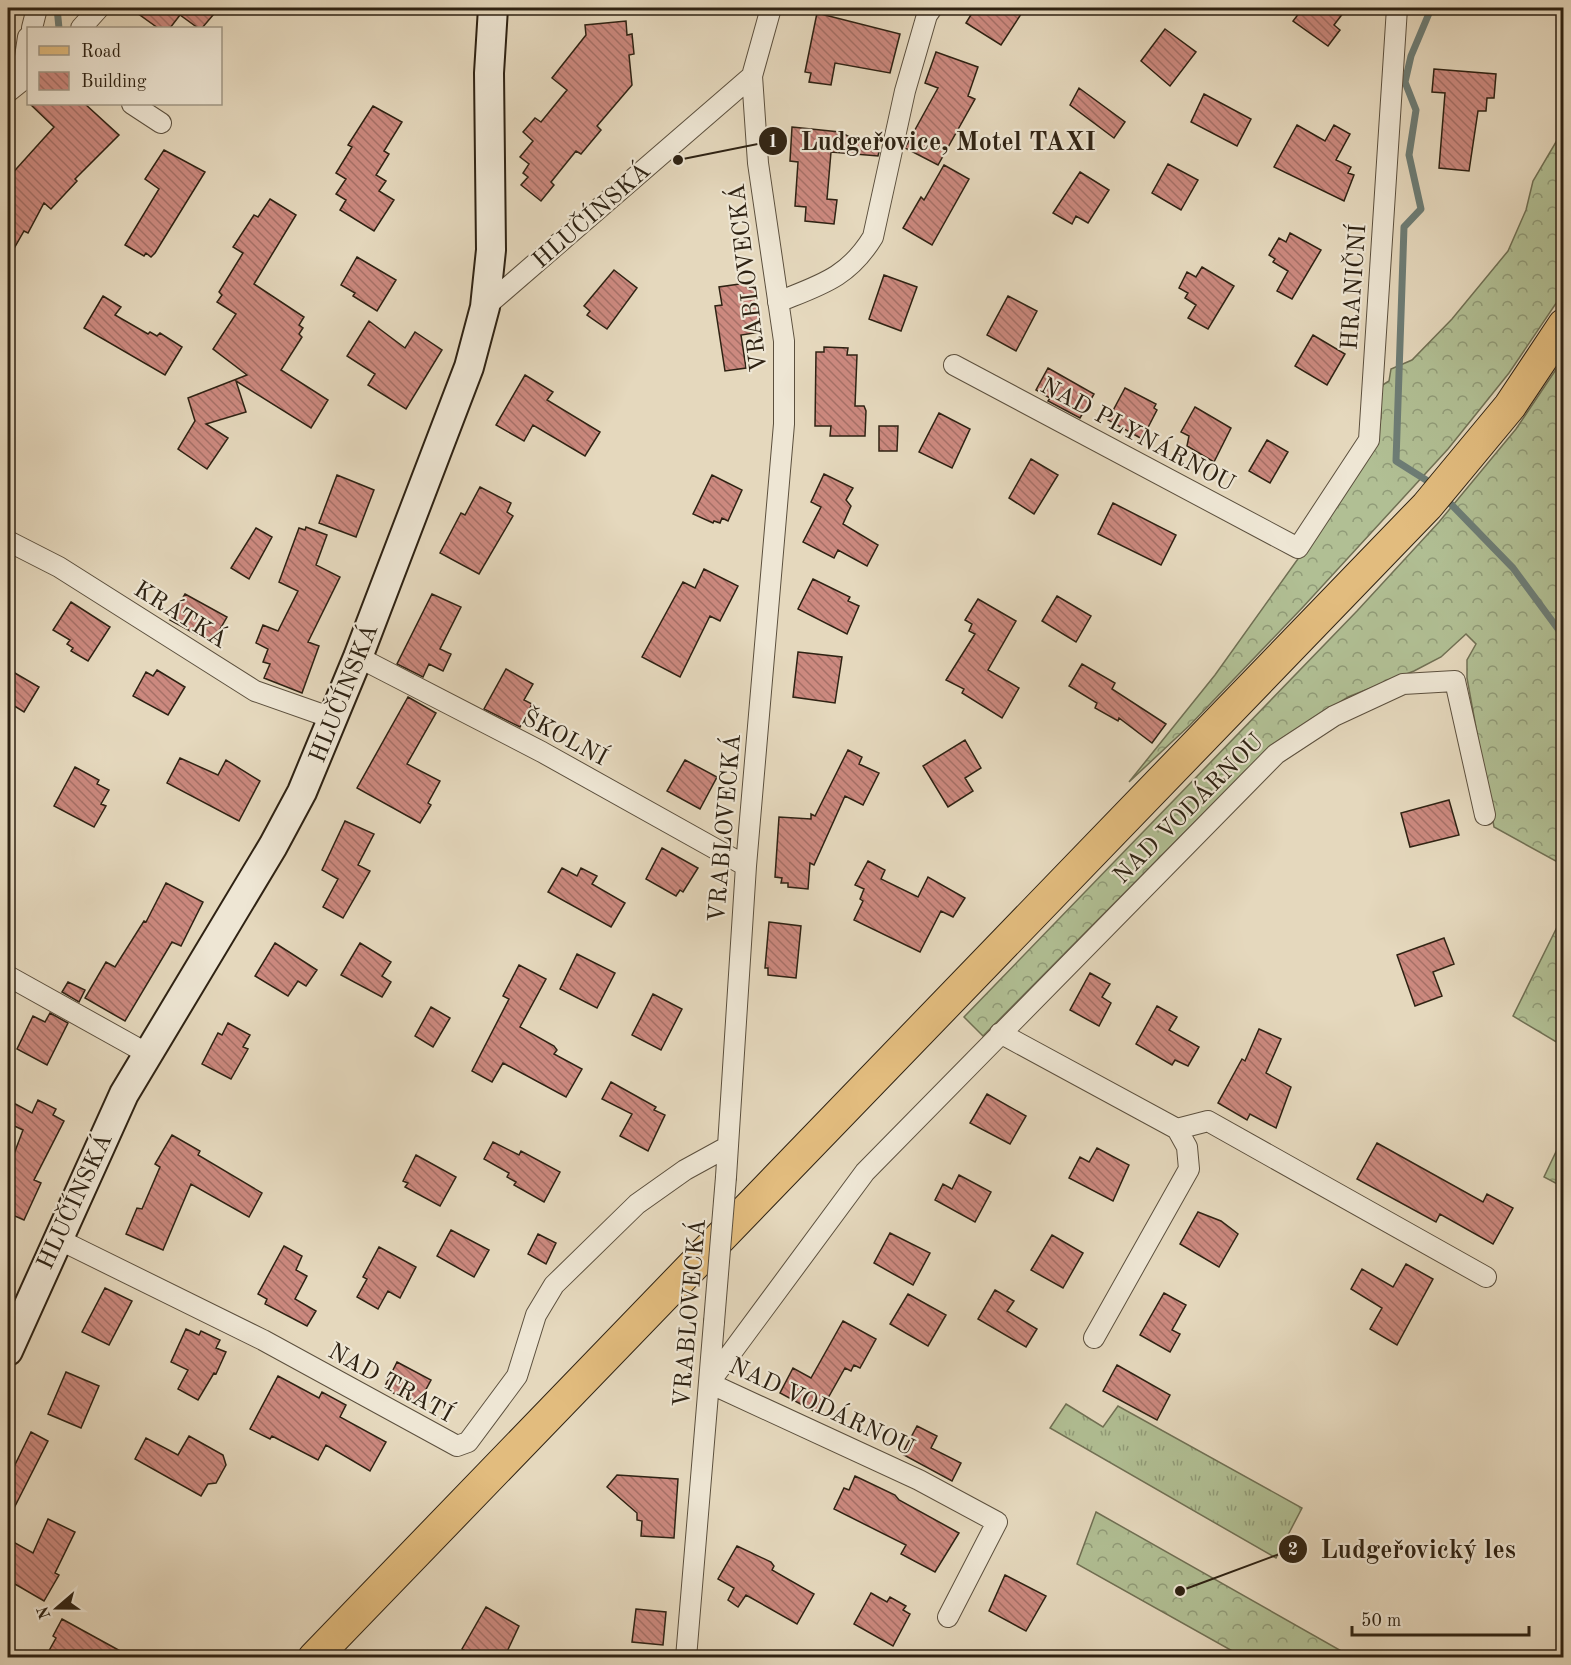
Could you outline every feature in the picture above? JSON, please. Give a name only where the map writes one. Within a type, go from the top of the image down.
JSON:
[{"type":"main road","points":[[314,1658],[1427,506],[1510,406],[1563,325]]},
{"type":"street","points":[[32,27],[37,8]]},
{"type":"street","points":[[82,27],[99,8]]},
{"type":"street","name":"HLUČÍNSKÁ","points":[[8,1351],[56,1238],[124,1094],[273,846],[302,792],[358,657],[469,367],[485,307],[491,250],[489,73],[493,8]]},
{"type":"street","name":"VRABLOVECKÁ","points":[[686,1658],[726,1177],[746,866],[784,424],[784,341],[758,163],[752,76],[771,8]]},
{"type":"street","points":[[778,302],[837,278],[861,257],[873,237],[905,91],[927,15],[932,8]]},
{"type":"street","name":"HRANIČNÍ","points":[[1299,548],[1369,440],[1397,8]]},
{"type":"street","points":[[8,92],[27,77],[27,44]]},
{"type":"street","name":"HLUČÍNSKÁ","points":[[485,307],[752,76]]},
{"type":"street","points":[[134,105],[161,123]]},
{"type":"street","name":"NAD PLYNÁRNOU","points":[[954,365],[1299,548]]},
{"type":"street","name":"KRÁTKÁ","points":[[8,541],[59,567],[255,691],[332,718]]},
{"type":"street","name":"ŠKOLNÍ","points":[[358,657],[542,752],[746,866]]},
{"type":"street","name":"NAD VODÁRNOU","points":[[948,1617],[997,1522],[920,1480],[709,1383],[865,1172],[1276,754],[1334,716],[1403,684],[1455,681],[1485,815]]},
{"type":"street","points":[[8,976],[148,1054]]},
{"type":"street","points":[[1000,1033],[1177,1129],[1187,1147],[1189,1169],[1094,1338]]},
{"type":"street","points":[[1177,1129],[1209,1121],[1486,1276]]},
{"type":"street","name":"NAD TRATÍ","points":[[56,1238],[263,1340],[457,1446],[468,1442],[510,1388],[523,1359],[536,1315],[554,1285],[637,1204],[686,1170],[727,1147]]},
{"type":"green space","points":[[1563,130],[1563,293],[1509,373],[1448,449],[1303,607],[1190,725],[1129,782],[1215,675],[1305,549],[1374,441],[1381,418],[1381,386],[1389,381],[1391,369],[1412,360],[1452,319],[1508,251],[1526,210],[1533,181]]},
{"type":"green space","points":[[1563,359],[1563,865],[1494,827],[1467,678],[1467,660],[1476,644],[1466,634],[1441,657],[1414,671],[1348,697],[1292,733],[1246,770],[983,1036],[964,1017],[1357,611],[1439,522],[1516,429]]},
{"type":"green space","points":[[1563,915],[1563,1046],[1513,1016]]},
{"type":"green space","points":[[1563,1137],[1563,1187],[1544,1177]]},
{"type":"green space","points":[[1066,1404],[1103,1427],[1118,1406],[1302,1508],[1276,1558],[1050,1428]]},
{"type":"green space","points":[[1096,1512],[1352,1657],[1243,1657],[1077,1564]]},
{"type":"building","points":[[130,8],[219,8],[203,27],[197,27],[180,15],[171,27],[157,27]]},
{"type":"building","points":[[975,8],[1025,8],[1001,45],[966,23]]},
{"type":"building","points":[[1303,8],[1347,8],[1334,25],[1340,30],[1328,46],[1293,21]]},
{"type":"building","points":[[817,13],[900,34],[890,73],[835,63],[831,85],[809,82],[811,73],[805,72]]},
{"type":"building","points":[[626,21],[627,35],[632,34],[634,54],[629,55],[632,85],[597,126],[601,130],[581,154],[576,151],[551,182],[554,185],[541,201],[521,185],[528,177],[523,173],[529,164],[520,157],[533,141],[523,132],[535,118],[541,122],[567,90],[552,78],[586,35],[585,25]]},
{"type":"building","points":[[1165,29],[1196,52],[1170,86],[1141,61]]},
{"type":"building","points":[[936,52],[978,67],[968,96],[975,99],[938,165],[905,148],[938,88],[925,83]]},
{"type":"building","points":[[1434,69],[1496,74],[1494,98],[1487,98],[1486,111],[1478,111],[1469,171],[1439,168],[1445,93],[1432,92]]},
{"type":"building","points":[[1079,88],[1125,122],[1114,138],[1070,105]]},
{"type":"building","points":[[1204,94],[1251,119],[1237,146],[1191,122]]},
{"type":"building","points":[[31,105],[86,105],[119,135],[75,179],[77,181],[51,209],[44,203],[28,233],[24,231],[8,259],[8,178],[54,127]]},
{"type":"building","points":[[373,106],[402,122],[384,151],[389,154],[376,175],[386,181],[379,191],[394,200],[374,231],[340,210],[346,200],[336,194],[346,179],[336,173],[352,147],[348,145]]},
{"type":"building","points":[[1297,125],[1325,141],[1334,125],[1350,134],[1336,160],[1351,167],[1348,173],[1354,175],[1344,201],[1274,167]]},
{"type":"building","points":[[792,127],[840,132],[879,152],[878,156],[831,152],[827,199],[837,200],[834,224],[805,221],[806,207],[795,206],[798,162],[790,161]]},
{"type":"building","points":[[164,150],[205,172],[155,253],[151,257],[146,253],[144,256],[125,245],[159,189],[145,179]]},
{"type":"building","points":[[1168,164],[1198,180],[1181,210],[1152,193]]},
{"type":"building","points":[[944,165],[969,179],[932,245],[903,228],[921,197],[924,200]]},
{"type":"building","points":[[1080,172],[1109,190],[1088,223],[1076,216],[1072,224],[1053,213]]},
{"type":"building","points":[[270,199],[296,215],[254,284],[304,317],[299,325],[303,328],[299,334],[302,337],[281,370],[328,400],[311,428],[236,381],[246,412],[206,424],[228,438],[207,469],[178,449],[195,421],[188,398],[247,375],[213,349],[236,314],[217,302],[222,295],[219,292],[243,253],[233,247],[254,215],[258,217]]},
{"type":"building","points":[[1290,233],[1321,250],[1292,299],[1277,291],[1288,271],[1273,262],[1275,259],[1269,255],[1279,238],[1286,242]]},
{"type":"building","points":[[357,257],[396,280],[377,311],[353,296],[355,293],[341,285]]},
{"type":"building","points":[[1202,267],[1234,286],[1208,329],[1188,318],[1196,305],[1185,298],[1188,293],[1179,288],[1187,272],[1196,277]]},
{"type":"building","points":[[614,270],[637,288],[607,329],[587,315],[590,311],[584,306]]},
{"type":"building","points":[[884,275],[917,287],[901,331],[869,319]]},
{"type":"building","points":[[753,282],[760,332],[741,335],[746,368],[725,371],[715,306],[722,305],[719,287]]},
{"type":"building","points":[[103,296],[121,307],[115,315],[148,334],[150,332],[157,336],[160,333],[182,347],[165,375],[84,328]]},
{"type":"building","points":[[1008,296],[1037,311],[1016,351],[987,335]]},
{"type":"building","points":[[369,321],[405,348],[415,332],[442,350],[406,409],[368,385],[375,374],[347,356]]},
{"type":"building","points":[[1313,335],[1345,354],[1327,385],[1295,366]]},
{"type":"building","points":[[824,347],[848,348],[847,355],[857,355],[855,406],[864,406],[866,411],[865,436],[830,436],[831,426],[815,426],[816,352],[824,352]]},
{"type":"building","points":[[1048,368],[1094,394],[1080,418],[1048,401],[1050,398],[1036,390]]},
{"type":"building","points":[[525,375],[553,392],[547,400],[600,432],[585,456],[533,425],[524,441],[496,425]]},
{"type":"building","points":[[1125,388],[1156,404],[1154,408],[1157,410],[1142,439],[1108,420]]},
{"type":"building","points":[[1195,407],[1231,428],[1214,462],[1187,446],[1189,436],[1181,432]]},
{"type":"building","points":[[939,413],[970,429],[952,468],[919,452]]},
{"type":"building","points":[[879,426],[898,426],[897,451],[879,451]]},
{"type":"building","points":[[1267,440],[1288,452],[1270,483],[1249,471]]},
{"type":"building","points":[[1031,459],[1058,475],[1034,514],[1009,498]]},
{"type":"building","points":[[824,474],[853,488],[846,500],[851,506],[843,524],[878,545],[867,566],[838,550],[834,558],[803,542],[821,507],[811,502]]},
{"type":"building","points":[[337,475],[374,490],[356,537],[319,523]]},
{"type":"building","points":[[712,475],[742,490],[728,521],[722,518],[720,523],[714,521],[713,523],[693,514]]},
{"type":"building","points":[[480,487],[511,503],[507,512],[513,516],[479,574],[440,553],[461,513],[465,515]]},
{"type":"building","points":[[1113,503],[1176,535],[1161,565],[1098,534]]},
{"type":"building","points":[[306,527],[327,535],[316,565],[340,577],[308,642],[319,646],[302,693],[264,678],[270,664],[263,662],[268,649],[256,643],[263,625],[278,631],[298,591],[279,582],[299,528],[305,530]]},
{"type":"building","points":[[256,528],[272,537],[249,579],[231,568]]},
{"type":"building","points":[[704,569],[738,586],[720,621],[710,616],[680,677],[642,657],[683,582],[695,588]]},
{"type":"building","points":[[813,579],[850,597],[848,601],[859,606],[847,634],[798,609]]},
{"type":"building","points":[[185,594],[227,617],[212,643],[170,620]]},
{"type":"building","points":[[432,594],[461,607],[440,649],[451,654],[443,671],[429,664],[423,677],[397,664]]},
{"type":"building","points":[[1057,596],[1091,616],[1076,642],[1042,621]]},
{"type":"building","points":[[978,599],[1016,621],[988,670],[1019,688],[1002,718],[962,693],[964,689],[946,680],[975,634],[969,631],[972,624],[965,620]]},
{"type":"building","points":[[71,602],[110,627],[88,661],[71,651],[73,648],[67,644],[70,640],[53,630]]},
{"type":"building","points":[[798,652],[842,657],[835,703],[793,697]]},
{"type":"building","points":[[1082,664],[1115,683],[1112,689],[1166,724],[1152,743],[1119,718],[1118,721],[1095,708],[1097,703],[1069,686]]},
{"type":"building","points":[[8,669],[39,687],[24,712],[8,702]]},
{"type":"building","points":[[506,669],[533,684],[524,700],[532,704],[520,727],[484,709]]},
{"type":"building","points":[[157,670],[185,687],[168,715],[133,696],[146,672],[153,676]]},
{"type":"building","points":[[408,697],[436,713],[407,764],[440,781],[428,803],[431,805],[420,823],[357,788]]},
{"type":"building","points":[[965,740],[981,768],[965,778],[973,791],[948,807],[923,766]]},
{"type":"building","points":[[848,750],[862,757],[859,764],[879,773],[863,805],[845,796],[814,865],[810,863],[808,889],[788,887],[788,883],[781,883],[782,878],[775,877],[779,817],[811,819],[811,814],[815,816]]},
{"type":"building","points":[[180,758],[218,775],[226,760],[260,781],[239,821],[167,783]]},
{"type":"building","points":[[685,760],[717,777],[700,809],[667,791]]},
{"type":"building","points":[[75,767],[99,780],[97,784],[109,790],[101,804],[106,806],[94,827],[54,806]]},
{"type":"building","points":[[1449,800],[1459,835],[1410,847],[1401,813]]},
{"type":"building","points":[[345,821],[374,834],[358,865],[370,871],[343,918],[323,907],[338,879],[322,870]]},
{"type":"building","points":[[662,848],[698,868],[683,892],[680,890],[676,896],[646,879]]},
{"type":"building","points":[[868,861],[885,870],[881,879],[918,897],[928,877],[965,898],[953,917],[941,911],[920,952],[854,920],[863,901],[860,899],[864,889],[855,885]]},
{"type":"building","points":[[562,868],[577,876],[581,868],[597,876],[592,884],[625,903],[611,927],[548,892]]},
{"type":"building","points":[[166,883],[203,902],[181,946],[172,942],[125,1021],[85,998],[106,962],[115,967],[144,921],[146,922]]},
{"type":"building","points":[[769,922],[801,926],[796,978],[768,975],[768,968],[765,968]]},
{"type":"building","points":[[1444,938],[1454,964],[1433,972],[1442,996],[1415,1006],[1397,955]]},
{"type":"building","points":[[275,943],[317,970],[306,986],[298,981],[288,996],[255,976]]},
{"type":"building","points":[[360,943],[391,962],[382,976],[391,982],[382,997],[341,975]]},
{"type":"building","points":[[577,954],[615,973],[597,1008],[560,989]]},
{"type":"building","points":[[519,965],[546,979],[520,1027],[554,1046],[557,1050],[554,1054],[582,1069],[566,1097],[503,1063],[492,1082],[472,1071],[509,999],[503,996]]},
{"type":"building","points":[[1090,973],[1110,984],[1102,997],[1111,1003],[1099,1026],[1070,1010]]},
{"type":"building","points":[[68,982],[85,990],[79,1002],[62,992]]},
{"type":"building","points":[[653,994],[682,1009],[661,1050],[632,1035]]},
{"type":"building","points":[[1157,1006],[1177,1017],[1169,1030],[1199,1047],[1188,1066],[1175,1060],[1172,1065],[1136,1044]]},
{"type":"building","points":[[431,1007],[450,1018],[433,1047],[415,1036]]},
{"type":"building","points":[[50,1013],[68,1023],[47,1065],[17,1049],[33,1016],[45,1022]]},
{"type":"building","points":[[228,1023],[250,1035],[243,1047],[248,1049],[231,1079],[202,1064],[218,1033],[222,1035]]},
{"type":"building","points":[[1259,1029],[1281,1039],[1266,1073],[1291,1087],[1276,1128],[1250,1114],[1247,1120],[1218,1103],[1242,1059],[1245,1061]]},
{"type":"building","points":[[611,1082],[656,1107],[654,1110],[665,1115],[648,1151],[620,1136],[632,1114],[602,1099]]},
{"type":"building","points":[[987,1094],[1026,1116],[1010,1144],[970,1123]]},
{"type":"building","points":[[8,1100],[32,1113],[38,1100],[56,1109],[53,1115],[64,1121],[34,1180],[41,1183],[24,1220],[8,1213],[8,1170],[23,1130],[8,1123]]},
{"type":"building","points":[[172,1135],[200,1151],[198,1155],[262,1193],[249,1217],[191,1184],[163,1250],[126,1234],[137,1208],[142,1209],[160,1167],[155,1164]]},
{"type":"building","points":[[493,1142],[519,1155],[521,1151],[560,1172],[544,1202],[514,1185],[516,1182],[507,1177],[509,1173],[484,1159]]},
{"type":"building","points":[[1377,1143],[1483,1202],[1487,1194],[1513,1208],[1493,1244],[1440,1214],[1436,1222],[1357,1179]]},
{"type":"building","points":[[1097,1148],[1129,1165],[1113,1201],[1069,1178],[1080,1157],[1089,1162]]},
{"type":"building","points":[[416,1155],[456,1177],[440,1206],[405,1187],[408,1183],[403,1181]]},
{"type":"building","points":[[959,1175],[991,1192],[975,1222],[935,1200],[943,1184],[952,1189]]},
{"type":"building","points":[[1198,1212],[1221,1221],[1238,1234],[1219,1267],[1180,1244]]},
{"type":"building","points":[[451,1230],[489,1250],[474,1277],[437,1256]]},
{"type":"building","points":[[890,1233],[930,1253],[913,1285],[874,1263]]},
{"type":"building","points":[[538,1234],[556,1243],[546,1264],[528,1254]]},
{"type":"building","points":[[1052,1235],[1083,1253],[1063,1288],[1031,1270]]},
{"type":"building","points":[[284,1246],[302,1256],[296,1270],[307,1276],[295,1299],[316,1311],[307,1326],[265,1304],[267,1299],[258,1294]]},
{"type":"building","points":[[379,1247],[416,1267],[400,1298],[388,1291],[378,1309],[357,1297],[367,1279],[363,1277]]},
{"type":"building","points":[[1406,1264],[1433,1279],[1397,1345],[1370,1329],[1382,1308],[1351,1289],[1362,1269],[1393,1287]]},
{"type":"building","points":[[105,1288],[132,1301],[109,1345],[82,1332]]},
{"type":"building","points":[[995,1290],[1014,1301],[1007,1311],[1037,1329],[1026,1347],[978,1319]]},
{"type":"building","points":[[1164,1293],[1186,1305],[1172,1330],[1180,1334],[1170,1352],[1140,1335]]},
{"type":"building","points":[[908,1294],[946,1315],[928,1346],[890,1324]]},
{"type":"building","points":[[843,1321],[876,1339],[860,1368],[854,1365],[851,1371],[845,1368],[819,1414],[780,1393],[793,1368],[811,1378]]},
{"type":"building","points":[[186,1329],[199,1335],[201,1331],[220,1340],[216,1348],[226,1352],[216,1374],[214,1373],[198,1400],[178,1389],[188,1370],[171,1362]]},
{"type":"building","points":[[397,1362],[431,1380],[417,1406],[384,1388]]},
{"type":"building","points":[[1117,1365],[1170,1395],[1157,1420],[1103,1391]]},
{"type":"building","points":[[66,1372],[99,1386],[81,1428],[48,1414]]},
{"type":"building","points":[[278,1376],[319,1398],[322,1392],[346,1405],[340,1417],[386,1442],[370,1471],[326,1445],[318,1460],[272,1436],[270,1439],[250,1429]]},
{"type":"building","points":[[917,1426],[937,1436],[931,1448],[961,1463],[952,1481],[902,1454]]},
{"type":"building","points":[[31,1432],[48,1441],[8,1520],[8,1479]]},
{"type":"building","points":[[189,1436],[223,1455],[226,1465],[216,1483],[208,1484],[201,1496],[135,1459],[146,1438],[178,1455]]},
{"type":"building","points":[[617,1475],[678,1479],[674,1538],[641,1536],[642,1521],[637,1520],[637,1513],[607,1487]]},
{"type":"building","points":[[855,1476],[895,1495],[899,1500],[959,1533],[935,1572],[901,1554],[906,1545],[834,1509],[844,1488],[849,1490]]},
{"type":"building","points":[[48,1519],[75,1532],[55,1573],[59,1575],[44,1601],[8,1580],[8,1539],[33,1553]]},
{"type":"building","points":[[737,1546],[771,1562],[774,1566],[772,1570],[814,1594],[797,1624],[746,1595],[738,1607],[728,1600],[734,1588],[718,1579]]},
{"type":"building","points":[[1005,1575],[1046,1596],[1026,1631],[989,1611]]},
{"type":"building","points":[[871,1593],[887,1602],[890,1597],[906,1606],[903,1610],[910,1614],[893,1646],[854,1624]]},
{"type":"building","points":[[486,1607],[519,1626],[504,1658],[477,1658],[462,1649]]},
{"type":"building","points":[[636,1609],[666,1612],[663,1645],[632,1642]]},
{"type":"building","points":[[62,1619],[133,1658],[45,1658],[56,1638],[53,1636]]},
{"type":"waterway","points":[[57,8],[59,27]]},
{"type":"waterway","points":[[1428,8],[1430,11],[1411,56],[1405,82],[1416,110],[1409,155],[1421,209],[1404,227],[1396,461],[1434,485]]},
{"type":"waterway","points":[[8,54],[24,46]]},
{"type":"waterway","points":[[1445,498],[1513,568],[1564,637]]},
{"type":"place","name":"Ludgeřovice, Motel TAXI","points":[[678,160]]},
{"type":"place","name":"Ludgeřovický les","points":[[1180,1591]]}]
